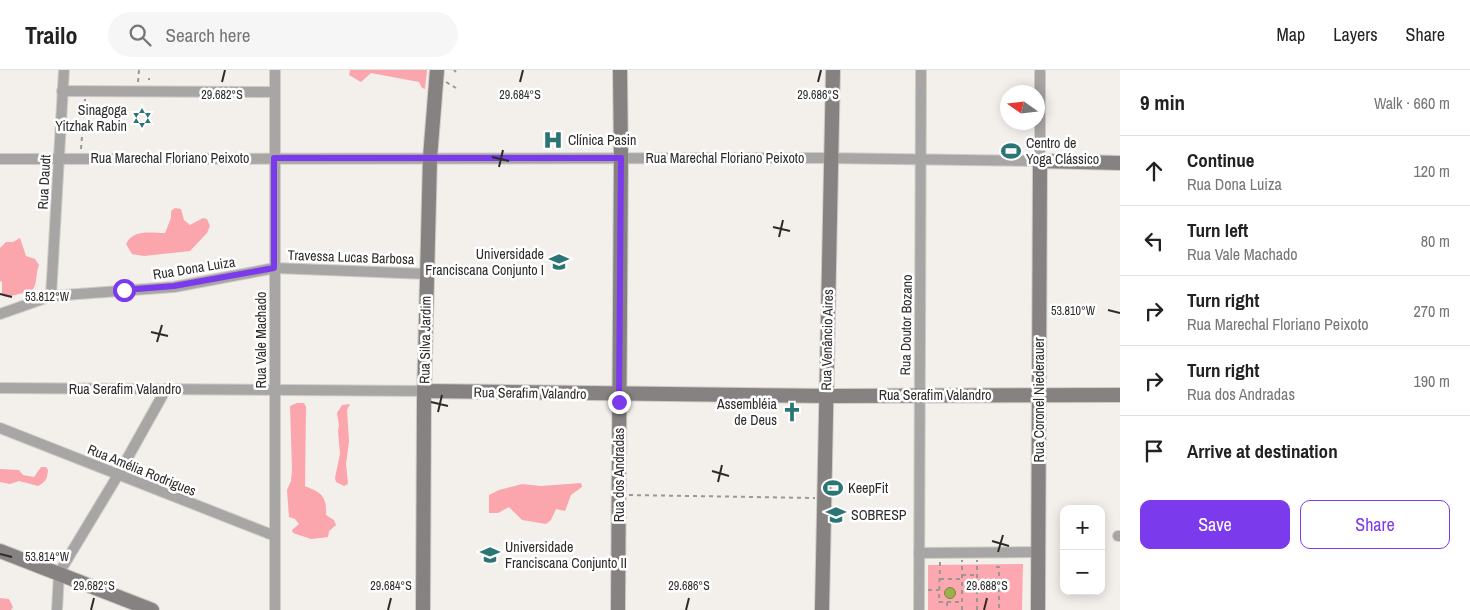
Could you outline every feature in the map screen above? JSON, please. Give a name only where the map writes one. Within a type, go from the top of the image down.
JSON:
[{"type":"street","name":"Rua Daudt","points":[[51,296],[64,70]]},
{"type":"street","name":"Rua Vale Machado","points":[[275,70],[275,610]]},
{"type":"street","name":"Rua Silva Jardim","points":[[423,610],[422,459],[430,158],[437,70]]},
{"type":"street","name":"Rua dos Andradas","points":[[618,610],[620,70]]},
{"type":"street","name":"Rua Venâncio Aires","points":[[822,610],[833,70]]},
{"type":"street","name":"Rua Doutor Bozano","points":[[919,610],[921,70]]},
{"type":"street","points":[[1040,70],[1040,161]]},
{"type":"street","points":[[62,91],[275,92]]},
{"type":"street","name":"Rua Marechal Floriano Peixoto","points":[[0,159],[831,158],[1120,163]]},
{"type":"street","name":"Rua Coronel Niederauer","points":[[1038,610],[1040,161]]},
{"type":"street","name":"Travessa Lucas Barbosa","points":[[274,268],[427,274]]},
{"type":"street","name":"Rua Dona Luiza","points":[[0,314],[51,296],[174,286],[274,268]]},
{"type":"street","name":"Rua Serafim Valandro","points":[[0,388],[826,396],[1120,395]]},
{"type":"street","points":[[57,610],[59,574],[118,475],[166,389]]},
{"type":"street","name":"Rua Amélia Rodrigues","points":[[0,428],[275,536]]},
{"type":"street","points":[[0,551],[152,610]]},
{"type":"street","points":[[919,553],[1038,552]]},
{"type":"path","points":[[138,82],[139,70]]},
{"type":"path","points":[[81,149],[85,98]]},
{"type":"path","points":[[632,495],[824,499]]},
{"type":"path","points":[[940,560],[939,602],[962,602]]},
{"type":"path","points":[[962,560],[962,610]]},
{"type":"path","points":[[977,560],[977,610]]},
{"type":"path","points":[[997,560],[996,567],[999,567],[999,610]]},
{"type":"path","points":[[962,575],[977,575]]},
{"type":"path","points":[[940,579],[962,579]]},
{"type":"path","points":[[924,590],[939,590]]},
{"type":"path","points":[[947,602],[947,610]]},
{"type":"shaded area","points":[[350,70],[427,70],[425,89],[422,88],[419,82],[371,73],[361,82],[349,75]]},
{"type":"shaded area","points":[[175,208],[181,209],[184,220],[190,225],[203,218],[207,219],[210,226],[207,233],[190,251],[144,256],[132,254],[126,244],[129,239],[143,233],[165,233],[171,218],[171,211]]},
{"type":"shaded area","points":[[20,238],[26,256],[35,259],[39,265],[36,281],[32,291],[6,297],[2,294],[2,282],[0,281],[0,248],[6,242],[13,242]]},
{"type":"shaded area","points":[[304,403],[306,407],[305,486],[322,496],[326,515],[334,520],[336,525],[329,531],[328,537],[311,539],[293,533],[292,530],[299,524],[295,519],[289,517],[287,490],[291,481],[292,470],[290,406]]},
{"type":"shaded area","points":[[350,404],[347,410],[349,441],[346,464],[348,484],[344,486],[336,482],[335,478],[340,454],[337,413],[342,405]]},
{"type":"shaded area","points":[[41,467],[46,467],[48,473],[44,482],[38,486],[19,481],[10,484],[0,482],[0,469],[19,470],[23,475],[34,477]]},
{"type":"shaded area","points":[[581,483],[582,487],[571,495],[565,511],[556,509],[551,520],[546,524],[522,520],[509,507],[498,513],[489,513],[489,495],[499,490],[522,484],[541,486]]},
{"type":"shaded area","points":[[1023,564],[1022,610],[928,610],[928,565]]},
{"type":"shaded area","points":[[950,587],[956,593],[950,599],[944,593]]},
{"type":"shaded area","points":[[0,598],[9,599],[13,607],[11,610],[0,610]]},
{"type":"place","name":"Sinagoga Yitzhak Rabin","points":[[142,118]]},
{"type":"place","name":"Clínica Pasin","points":[[553,140]]},
{"type":"place","name":"Centro de Yoga Clássico","points":[[1011,151]]},
{"type":"place","name":"Universidade Franciscana Conjunto I","points":[[559,262]]},
{"type":"place","name":"Assembléia de Deus","points":[[792,412]]},
{"type":"place","name":"KeepFit","points":[[833,488]]},
{"type":"place","name":"SOBRESP","points":[[836,515]]},
{"type":"place","name":"Universidade Franciscana Conjunto II","points":[[490,555]]},
{"type":"route","points":[[124,290],[174,286],[274,268],[274,158],[621,158],[619,402]]}]
